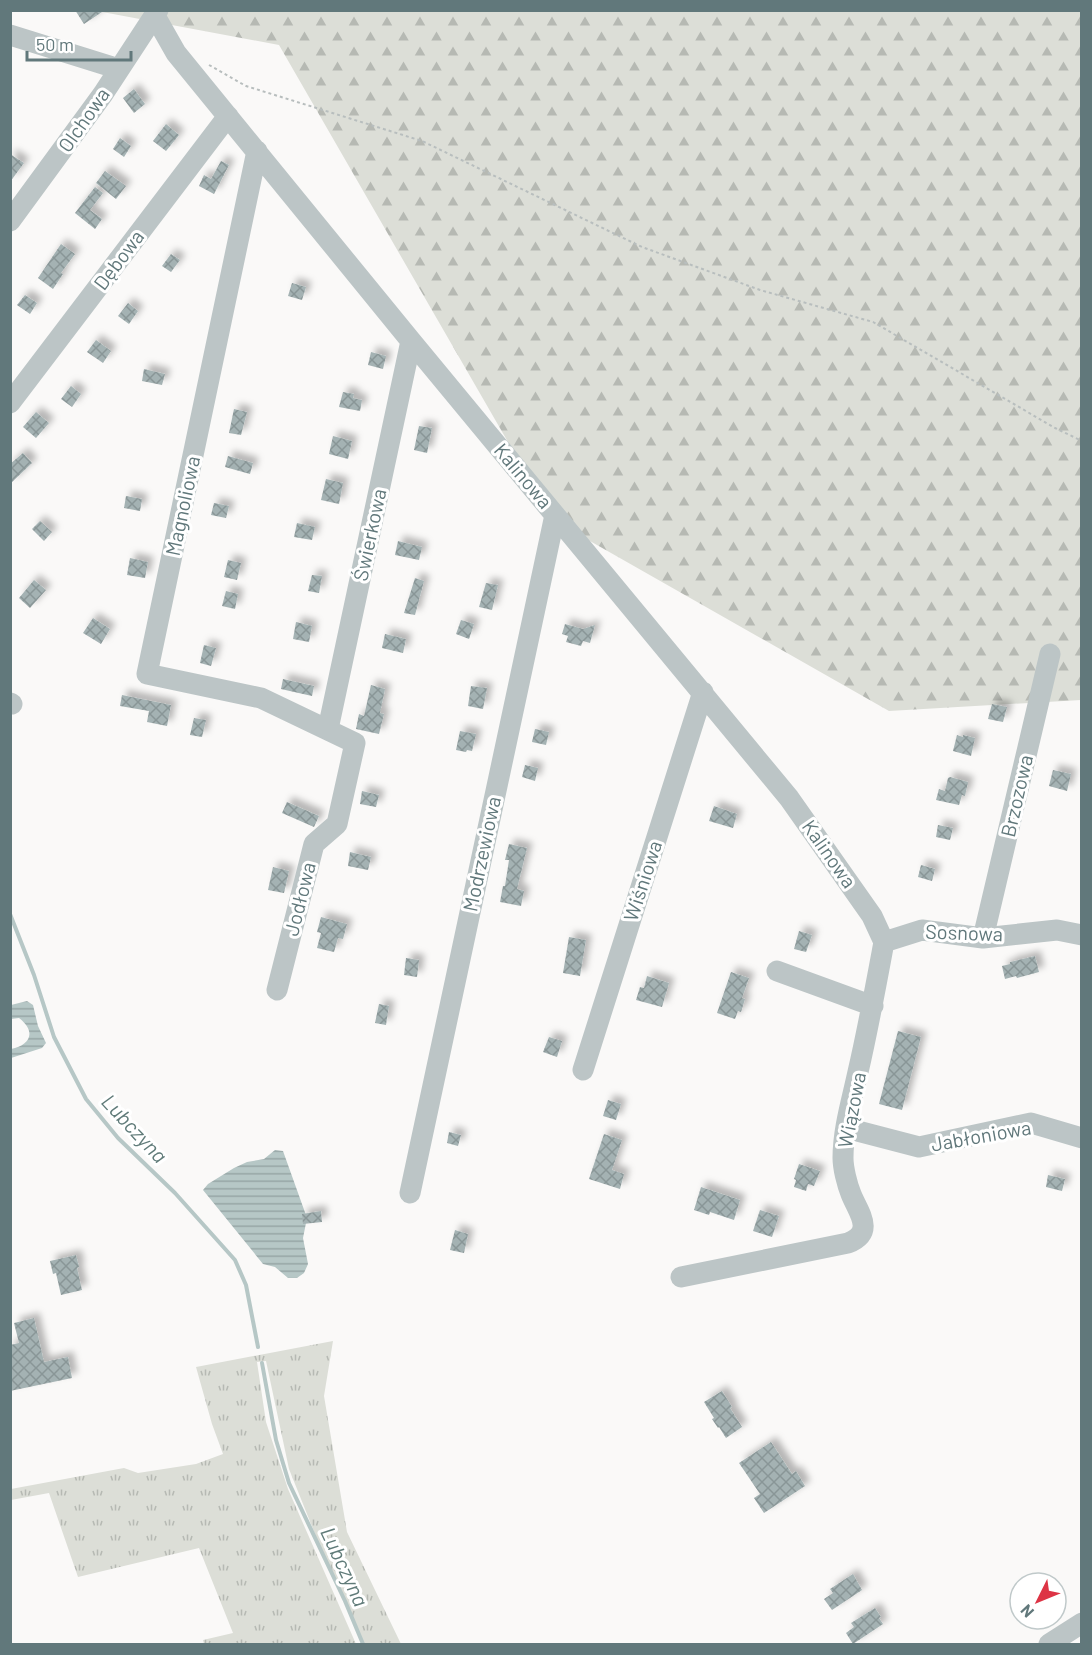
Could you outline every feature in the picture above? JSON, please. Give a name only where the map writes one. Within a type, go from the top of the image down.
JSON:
[{"type":"street","name":"Olchowa","points":[[10,221],[119,69],[156,13]]},
{"type":"street","name":"Kalinowa","points":[[156,13],[176,53],[789,798],[872,916],[884,942]]},
{"type":"street","points":[[10,35],[119,69]]},
{"type":"street","name":"Dębowa","points":[[10,404],[228,116]]},
{"type":"street","name":"Magnoliowa","points":[[257,152],[147,674],[261,698],[328,729]]},
{"type":"street","name":"Świerkowa","points":[[328,729],[411,341]]},
{"type":"street","name":"Modrzewiowa","points":[[410,1193],[555,515]]},
{"type":"street","name":"Brzozowa","points":[[983,938],[1050,654]]},
{"type":"street","name":"Wiśniowa","points":[[583,1070],[703,692]]},
{"type":"street","name":"Jodłowa","points":[[277,990],[314,844],[337,824],[355,743],[328,729]]},
{"type":"street","name":"Sosnowa","points":[[884,942],[922,930],[983,938],[1057,930],[1082,935]]},
{"type":"street","name":"Wiązowa","points":[[681,1277],[856,1240],[864,1227],[862,1216],[850,1192],[843,1160],[846,1128],[873,1006],[884,942]]},
{"type":"street","points":[[777,971],[873,1006]]},
{"type":"street","name":"Jabłoniowa","points":[[846,1128],[919,1147],[1031,1123],[1082,1138]]},
{"type":"street","points":[[1049,1644],[1082,1623]]},
{"type":"path","points":[[205,63],[246,86],[422,141],[642,247],[760,290],[873,322],[1055,428],[1082,441]]},
{"type":"green space","points":[[97,11],[1081,11],[1081,700],[889,711],[553,520],[279,45]]},
{"type":"green space","points":[[333,1341],[324,1396],[347,1532],[401,1644],[364,1644],[325,1559],[289,1469],[266,1361],[257,1362],[266,1422],[288,1489],[356,1644],[204,1644],[203,1640],[233,1633],[199,1548],[78,1577],[49,1493],[11,1500],[11,1489],[124,1468],[138,1473],[196,1464],[223,1454],[196,1367]]},
{"type":"shaded area","points":[[27,1001],[33,1005],[38,1026],[46,1043],[42,1048],[11,1058],[11,1049],[27,1041],[29,1033],[25,1023],[19,1018],[11,1019],[11,1005]]},
{"type":"shaded area","points":[[275,1150],[283,1151],[307,1218],[303,1238],[308,1264],[304,1273],[297,1278],[288,1278],[275,1267],[263,1264],[203,1190],[208,1184],[234,1168],[247,1162],[264,1159]]},
{"type":"building","points":[[75,10],[105,10],[84,24]]},
{"type":"building","points":[[134,89],[145,104],[134,113],[123,98]]},
{"type":"building","points":[[166,124],[179,135],[166,151],[153,141]]},
{"type":"building","points":[[120,138],[131,146],[124,157],[113,149]]},
{"type":"building","points":[[10,154],[24,163],[10,182]]},
{"type":"building","points":[[221,161],[229,165],[214,194],[199,186],[204,175],[211,179]]},
{"type":"building","points":[[105,171],[126,186],[116,199],[96,183]]},
{"type":"building","points":[[95,187],[103,193],[90,210],[102,219],[95,229],[75,213]]},
{"type":"building","points":[[61,244],[75,254],[53,289],[38,278]]},
{"type":"building","points":[[171,254],[180,260],[171,272],[162,266]]},
{"type":"building","points":[[292,283],[306,287],[302,300],[288,296]]},
{"type":"building","points":[[25,295],[37,303],[30,314],[17,305]]},
{"type":"building","points":[[128,303],[138,311],[129,324],[118,316]]},
{"type":"building","points":[[96,340],[111,351],[103,363],[87,352]]},
{"type":"building","points":[[371,352],[386,356],[383,369],[368,365]]},
{"type":"building","points":[[144,369],[165,374],[162,385],[142,381]]},
{"type":"building","points":[[71,386],[81,394],[72,407],[61,399]]},
{"type":"building","points":[[343,392],[354,394],[353,398],[362,400],[360,411],[339,407]]},
{"type":"building","points":[[234,409],[247,412],[241,435],[229,433]]},
{"type":"building","points":[[36,412],[49,423],[36,438],[23,427]]},
{"type":"building","points":[[419,426],[432,428],[427,453],[414,450]]},
{"type":"building","points":[[333,436],[352,441],[348,459],[329,454]]},
{"type":"building","points":[[23,453],[32,463],[10,484],[10,464]]},
{"type":"building","points":[[228,456],[253,463],[250,474],[225,467]]},
{"type":"building","points":[[326,479],[343,483],[339,504],[321,500]]},
{"type":"building","points":[[126,496],[142,499],[140,511],[124,508]]},
{"type":"building","points":[[214,503],[229,506],[226,518],[211,515]]},
{"type":"building","points":[[40,521],[52,532],[44,541],[32,529]]},
{"type":"building","points":[[297,523],[315,527],[312,540],[294,537]]},
{"type":"building","points":[[398,541],[422,547],[419,560],[395,555]]},
{"type":"building","points":[[130,558],[148,562],[145,578],[127,575]]},
{"type":"building","points":[[228,560],[241,563],[237,580],[224,577]]},
{"type":"building","points":[[312,575],[322,576],[319,593],[308,591]]},
{"type":"building","points":[[415,578],[424,581],[415,615],[404,613]]},
{"type":"building","points":[[34,580],[46,590],[30,608],[19,598]]},
{"type":"building","points":[[486,583],[498,585],[492,610],[479,607]]},
{"type":"building","points":[[226,591],[238,594],[235,609],[222,606]]},
{"type":"building","points":[[93,618],[110,629],[101,644],[83,633]]},
{"type":"building","points":[[461,620],[474,624],[469,639],[456,634]]},
{"type":"building","points":[[296,622],[312,626],[309,642],[293,639]]},
{"type":"building","points":[[565,624],[583,629],[595,625],[590,643],[583,641],[581,646],[566,642],[568,636],[562,634]]},
{"type":"building","points":[[385,634],[406,639],[403,653],[382,648]]},
{"type":"building","points":[[204,645],[216,648],[211,666],[200,663]]},
{"type":"building","points":[[283,679],[314,686],[312,696],[281,689]]},
{"type":"building","points":[[371,685],[385,689],[380,713],[384,714],[379,734],[356,729],[359,714],[364,716]]},
{"type":"building","points":[[471,686],[487,688],[483,709],[468,706]]},
{"type":"building","points":[[122,695],[171,705],[167,726],[147,722],[149,711],[120,706]]},
{"type":"building","points":[[992,704],[1007,707],[1003,722],[988,719]]},
{"type":"building","points":[[194,718],[206,720],[202,737],[190,735]]},
{"type":"building","points":[[535,729],[549,732],[546,745],[532,742]]},
{"type":"building","points":[[460,731],[476,734],[472,751],[456,750]]},
{"type":"building","points":[[957,735],[975,738],[971,756],[953,751]]},
{"type":"building","points":[[525,765],[538,768],[535,781],[522,777]]},
{"type":"building","points":[[1053,770],[1071,774],[1067,791],[1049,786]]},
{"type":"building","points":[[950,777],[968,782],[965,796],[962,795],[959,805],[936,800],[939,789],[945,791]]},
{"type":"building","points":[[362,791],[379,795],[376,807],[360,804]]},
{"type":"building","points":[[287,802],[319,816],[314,827],[282,813]]},
{"type":"building","points":[[714,806],[737,814],[733,828],[709,821]]},
{"type":"building","points":[[938,825],[953,828],[950,840],[936,837]]},
{"type":"building","points":[[509,844],[527,848],[517,889],[524,891],[521,906],[500,902],[503,886],[505,886],[509,860],[505,860]]},
{"type":"building","points":[[350,852],[371,857],[368,870],[348,866]]},
{"type":"building","points":[[921,865],[935,869],[932,881],[918,877]]},
{"type":"building","points":[[273,867],[289,871],[284,893],[268,890]]},
{"type":"building","points":[[321,917],[347,924],[343,939],[338,938],[334,952],[317,948],[321,933],[317,932]]},
{"type":"building","points":[[799,931],[812,935],[806,952],[794,949]]},
{"type":"building","points":[[569,937],[586,940],[580,976],[563,973]]},
{"type":"building","points":[[1035,956],[1039,972],[1005,979],[1002,966]]},
{"type":"building","points":[[406,958],[419,960],[417,977],[404,975]]},
{"type":"building","points":[[731,972],[749,978],[742,998],[745,999],[741,1012],[738,1011],[735,1019],[717,1013]]},
{"type":"building","points":[[647,976],[669,983],[662,1007],[636,1000],[640,987],[644,988]]},
{"type":"building","points":[[379,1004],[389,1006],[386,1025],[375,1023]]},
{"type":"building","points":[[898,1031],[921,1037],[902,1110],[879,1104]]},
{"type":"building","points":[[549,1037],[562,1041],[557,1057],[543,1052]]},
{"type":"building","points":[[608,1100],[621,1104],[616,1120],[603,1116]]},
{"type":"building","points":[[449,1132],[461,1135],[458,1146],[447,1143]]},
{"type":"building","points":[[604,1134],[622,1140],[612,1170],[624,1174],[620,1189],[589,1179]]},
{"type":"building","points":[[799,1164],[820,1171],[814,1186],[808,1184],[806,1191],[794,1187]]},
{"type":"building","points":[[1048,1175],[1065,1179],[1062,1191],[1046,1187]]},
{"type":"building","points":[[701,1187],[740,1200],[734,1220],[710,1212],[709,1215],[694,1210]]},
{"type":"building","points":[[760,1210],[779,1216],[772,1237],[753,1231]]},
{"type":"building","points":[[321,1211],[322,1222],[303,1224],[302,1214]]},
{"type":"building","points":[[455,1230],[468,1234],[464,1253],[450,1250]]},
{"type":"building","points":[[76,1255],[82,1290],[61,1295],[56,1273],[53,1274],[50,1261]]},
{"type":"building","points":[[34,1318],[44,1362],[68,1357],[72,1378],[10,1391],[10,1345],[19,1343],[14,1323]]},
{"type":"building","points":[[722,1391],[742,1427],[726,1438],[712,1419],[714,1418],[704,1402]]},
{"type":"building","points":[[771,1442],[792,1474],[796,1471],[805,1486],[764,1513],[754,1498],[760,1494],[739,1463]]},
{"type":"building","points":[[853,1574],[862,1590],[832,1610],[824,1599],[833,1593],[830,1589]]},
{"type":"building","points":[[875,1608],[883,1624],[853,1644],[846,1633],[854,1627],[851,1623]]},
{"type":"waterway","name":"Lubczyna","points":[[10,914],[34,975],[54,1037],[86,1099],[118,1138],[175,1193],[235,1260],[246,1285],[258,1347]]},
{"type":"waterway","name":"Lubczyna","points":[[262,1363],[276,1440],[289,1483],[363,1644]]}]
